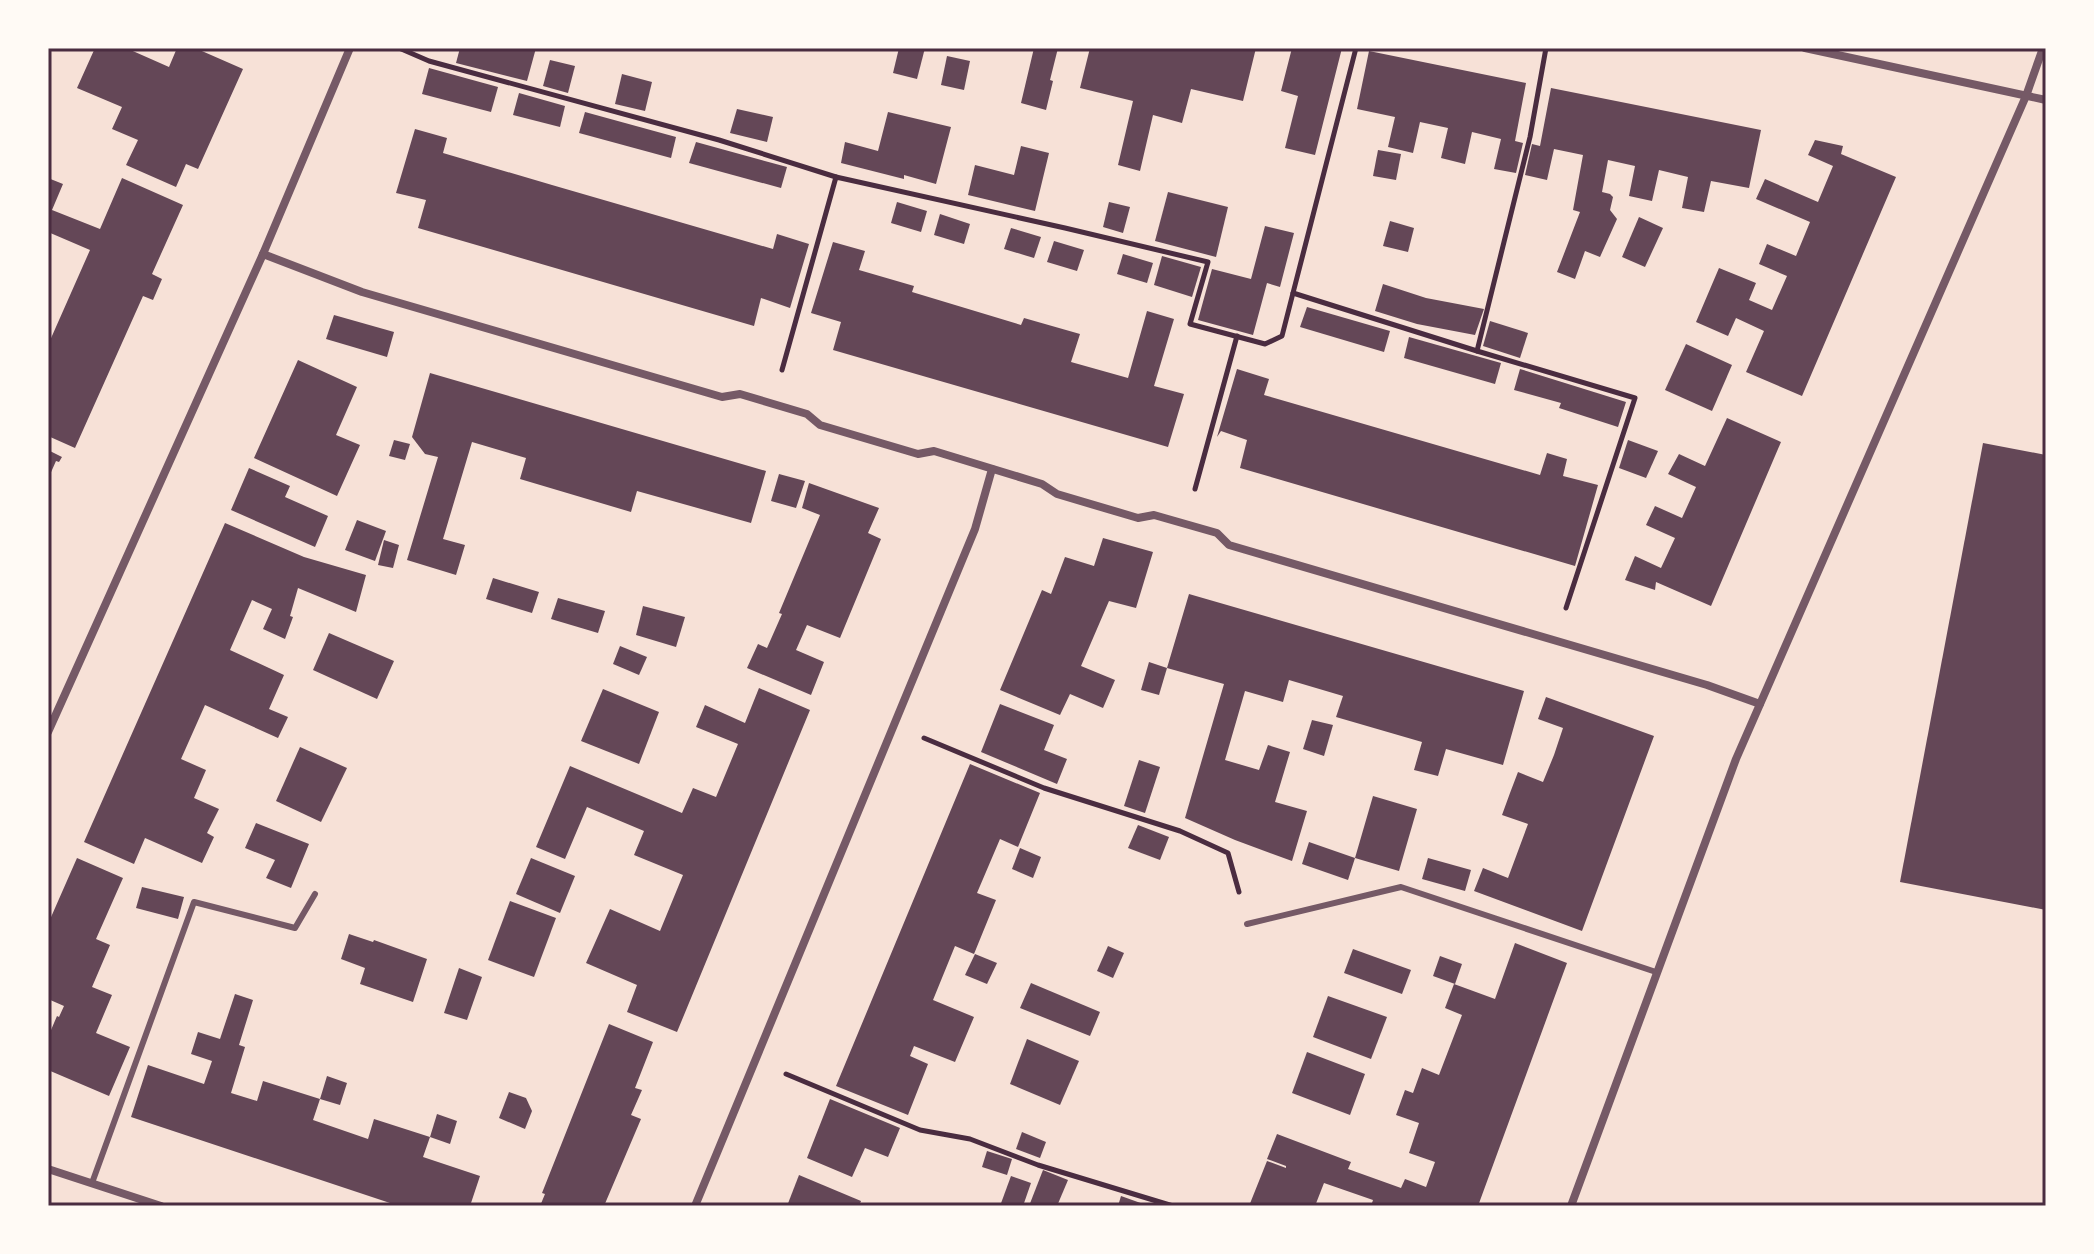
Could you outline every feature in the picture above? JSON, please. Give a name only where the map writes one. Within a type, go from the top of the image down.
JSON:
[{"type":"street","points":[[48,732],[263,254],[350,48]]},
{"type":"street","points":[[1805,48],[2046,100]]},
{"type":"street","points":[[1571,1206],[1736,759],[2026,96],[2043,48]]},
{"type":"street","points":[[263,254],[362,292],[722,397],[740,394],[807,414],[820,425],[918,454],[934,451],[1042,484],[1057,494],[1138,518],[1154,515],[1217,533],[1229,545],[1707,685],[1760,704]]},
{"type":"street","points":[[695,1206],[975,529],[992,469]]},
{"type":"street","points":[[48,1169],[161,1206]]},
{"type":"lane","points":[[1247,924],[1401,887],[1656,972]]},
{"type":"lane","points":[[92,1183],[194,902],[295,928],[315,894]]},
{"type":"path","points":[[399,48],[429,61],[719,140],[836,177],[1208,262],[1190,324],[1265,344],[1282,336],[1356,48]]},
{"type":"path","points":[[1477,351],[1530,137],[1546,48]]},
{"type":"path","points":[[773,404],[836,177]]},
{"type":"path","points":[[1293,293],[1635,398],[1556,640]]},
{"type":"path","points":[[1185,524],[1237,336]]},
{"type":"path","points":[[894,725],[1044,788],[1180,831],[1228,853],[1247,924]]},
{"type":"path","points":[[755,1062],[920,1130],[970,1139],[1038,1165],[1173,1206]]},
{"type":"building","points":[[95,48],[126,48],[169,67],[177,48],[195,48],[243,69],[198,169],[186,164],[176,187],[126,165],[138,140],[112,129],[122,107],[77,88]]},
{"type":"building","points":[[460,48],[536,48],[527,81],[456,63]]},
{"type":"building","points":[[899,48],[925,48],[917,79],[893,73]]},
{"type":"building","points":[[1034,48],[1058,48],[1046,110],[1021,103]]},
{"type":"building","points":[[1090,48],[1256,48],[1243,101],[1191,89],[1182,123],[1153,115],[1140,171],[1118,165],[1133,101],[1080,88]]},
{"type":"building","points":[[1292,48],[1342,48],[1315,155],[1285,148],[1298,96],[1281,91]]},
{"type":"building","points":[[1369,51],[1526,83],[1515,141],[1523,143],[1516,173],[1494,169],[1501,139],[1472,132],[1465,164],[1441,158],[1448,128],[1420,122],[1413,153],[1388,147],[1395,117],[1357,109]]},
{"type":"building","points":[[947,56],[970,61],[964,90],[941,85]]},
{"type":"building","points":[[550,60],[575,66],[568,93],[543,86]]},
{"type":"building","points":[[429,68],[498,87],[491,112],[422,94]]},
{"type":"building","points":[[622,74],[652,82],[645,111],[615,104]]},
{"type":"building","points":[[1551,88],[1761,130],[1749,188],[1711,181],[1704,212],[1682,208],[1688,177],[1659,170],[1652,201],[1629,196],[1635,166],[1608,160],[1602,192],[1613,197],[1610,210],[1617,219],[1600,257],[1585,251],[1575,279],[1557,272],[1580,212],[1573,210],[1583,155],[1554,149],[1547,180],[1525,175],[1532,144],[1540,146]]},
{"type":"building","points":[[519,93],[565,106],[560,127],[513,115]]},
{"type":"building","points":[[737,109],[773,117],[767,142],[730,133]]},
{"type":"building","points":[[585,112],[676,137],[671,158],[579,133]]},
{"type":"building","points":[[888,112],[951,127],[936,184],[841,163],[845,142],[878,151]]},
{"type":"building","points":[[415,129],[447,138],[443,153],[552,185],[773,249],[777,234],[809,244],[790,308],[761,298],[754,326],[418,228],[426,200],[396,193]]},
{"type":"building","points":[[1815,140],[1843,146],[1841,154],[1896,177],[1802,396],[1746,372],[1764,331],[1736,318],[1728,336],[1696,322],[1719,268],[1756,283],[1749,300],[1772,310],[1787,276],[1759,264],[1767,244],[1796,256],[1810,222],[1756,199],[1765,179],[1818,202],[1833,166],[1808,155]]},
{"type":"building","points":[[696,142],[787,167],[781,188],[689,163]]},
{"type":"building","points":[[1021,146],[1049,153],[1035,211],[968,195],[975,165],[1014,175]]},
{"type":"building","points":[[1378,150],[1401,154],[1396,180],[1373,176]]},
{"type":"building","points":[[48,178],[63,184],[52,210],[100,229],[122,178],[183,205],[152,274],[162,279],[153,300],[143,296],[75,448],[48,436],[48,345],[90,250],[48,232]]},
{"type":"building","points":[[1168,192],[1228,207],[1216,257],[1155,241]]},
{"type":"building","points":[[897,202],[927,211],[921,232],[891,223]]},
{"type":"building","points":[[1109,202],[1130,207],[1123,233],[1103,227]]},
{"type":"building","points":[[940,214],[970,224],[964,244],[934,235]]},
{"type":"building","points":[[1639,217],[1663,228],[1645,267],[1622,257]]},
{"type":"building","points":[[1390,221],[1414,228],[1408,252],[1383,246]]},
{"type":"building","points":[[1265,226],[1294,233],[1280,287],[1267,283],[1253,335],[1198,320],[1212,269],[1251,279]]},
{"type":"building","points":[[1011,228],[1041,237],[1034,258],[1004,249]]},
{"type":"building","points":[[1054,241],[1084,250],[1077,271],[1047,262]]},
{"type":"building","points":[[833,242],[865,251],[859,270],[914,286],[912,292],[1021,325],[1024,318],[1080,334],[1071,362],[1128,378],[1147,311],[1174,319],[1154,386],[1184,394],[1168,447],[833,350],[841,322],[811,313]]},
{"type":"building","points":[[1123,254],[1153,263],[1147,283],[1117,274]]},
{"type":"building","points":[[1162,256],[1201,267],[1192,297],[1154,285]]},
{"type":"building","points":[[1383,284],[1426,298],[1484,309],[1475,335],[1417,324],[1375,311]]},
{"type":"building","points":[[1307,307],[1390,331],[1384,352],[1300,327]]},
{"type":"building","points":[[334,315],[394,332],[387,357],[326,339]]},
{"type":"building","points":[[1490,321],[1528,333],[1520,358],[1483,346]]},
{"type":"building","points":[[1409,337],[1501,363],[1495,384],[1404,358]]},
{"type":"building","points":[[1686,344],[1732,365],[1712,411],[1665,390]]},
{"type":"building","points":[[298,360],[357,387],[336,435],[360,445],[337,496],[254,458]]},
{"type":"building","points":[[1237,369],[1269,379],[1264,395],[1540,475],[1547,453],[1567,459],[1563,476],[1598,485],[1575,566],[1240,468],[1247,440],[1221,431],[1217,437]]},
{"type":"building","points":[[1520,369],[1626,402],[1618,427],[1559,408],[1561,403],[1514,390]]},
{"type":"building","points":[[430,373],[766,471],[751,523],[637,491],[631,512],[520,479],[526,458],[472,442],[443,539],[465,545],[456,575],[407,560],[438,457],[425,454],[412,437]]},
{"type":"building","points":[[1727,418],[1781,442],[1711,606],[1656,582],[1655,590],[1625,580],[1635,556],[1661,568],[1675,538],[1646,525],[1655,506],[1682,518],[1696,487],[1668,474],[1679,454],[1705,466]]},
{"type":"building","points":[[394,440],[410,444],[405,460],[389,456]]},
{"type":"building","points":[[1628,440],[1658,451],[1646,478],[1619,468]]},
{"type":"building","points":[[1983,443],[2046,455],[2046,910],[1900,882]]},
{"type":"building","points":[[48,450],[62,457],[59,462],[56,461],[48,479]]},
{"type":"building","points":[[249,468],[290,486],[285,497],[328,516],[315,547],[231,510]]},
{"type":"building","points":[[779,474],[805,481],[796,508],[771,501]]},
{"type":"building","points":[[809,483],[879,508],[868,533],[881,539],[840,638],[807,625],[796,650],[824,662],[811,695],[747,668],[758,644],[767,648],[820,515],[802,508]]},
{"type":"building","points":[[357,520],[386,531],[375,561],[345,550]]},
{"type":"building","points":[[225,523],[304,557],[366,575],[356,612],[298,588],[285,639],[263,629],[272,609],[252,600],[230,650],[284,675],[269,709],[288,717],[278,738],[205,705],[181,759],[206,770],[194,798],[219,809],[207,833],[214,837],[202,863],[145,838],[134,864],[84,842]]},
{"type":"building","points":[[1103,538],[1153,552],[1136,608],[1109,601],[1081,666],[1115,680],[1103,708],[1070,694],[1060,715],[1000,690],[1042,590],[1051,594],[1065,557],[1094,566]]},
{"type":"building","points":[[384,540],[399,545],[393,568],[378,565]]},
{"type":"building","points":[[493,578],[539,592],[532,613],[486,599]]},
{"type":"building","points":[[1189,594],[1524,691],[1503,765],[1446,749],[1438,776],[1414,770],[1422,742],[1336,717],[1343,696],[1289,680],[1283,702],[1245,691],[1225,760],[1259,770],[1268,745],[1290,752],[1275,802],[1307,811],[1292,861],[1185,818],[1224,684],[1167,668]]},
{"type":"building","points":[[558,598],[605,611],[598,633],[551,619]]},
{"type":"building","points":[[643,606],[685,617],[676,647],[636,635]]},
{"type":"building","points":[[329,633],[394,661],[377,699],[313,670]]},
{"type":"building","points":[[620,646],[647,657],[639,675],[613,664]]},
{"type":"building","points":[[1149,662],[1167,668],[1159,695],[1141,690]]},
{"type":"building","points":[[759,688],[810,710],[677,1032],[627,1012],[637,985],[586,963],[610,909],[660,931],[683,875],[634,855],[644,831],[587,807],[565,859],[536,847],[570,766],[682,813],[693,788],[716,797],[738,744],[696,727],[705,705],[745,723]]},
{"type":"building","points":[[603,689],[659,712],[639,764],[581,741]]},
{"type":"building","points":[[1546,697],[1654,736],[1582,931],[1474,891],[1483,868],[1508,878],[1528,824],[1502,815],[1510,793],[1518,772],[1543,782],[1554,755],[1563,728],[1538,719]]},
{"type":"building","points":[[1000,704],[1054,725],[1044,750],[1067,759],[1057,784],[981,752]]},
{"type":"building","points":[[1312,720],[1333,725],[1324,756],[1303,749]]},
{"type":"building","points":[[300,747],[347,768],[321,822],[276,801]]},
{"type":"building","points":[[1139,760],[1160,767],[1145,813],[1124,806]]},
{"type":"building","points":[[970,764],[1040,793],[1018,847],[1000,839],[977,893],[996,900],[974,954],[955,946],[933,1000],[974,1017],[955,1062],[914,1046],[910,1056],[928,1064],[908,1115],[836,1086]]},
{"type":"building","points":[[1373,796],[1417,809],[1399,871],[1355,858]]},
{"type":"building","points":[[256,823],[309,844],[291,888],[266,878],[275,860],[245,848]]},
{"type":"building","points":[[1138,825],[1169,837],[1160,860],[1128,848]]},
{"type":"building","points":[[1309,842],[1355,858],[1348,880],[1302,864]]},
{"type":"building","points":[[1020,848],[1041,857],[1033,878],[1012,869]]},
{"type":"building","points":[[77,858],[123,878],[96,939],[110,945],[92,987],[112,995],[96,1033],[130,1047],[109,1096],[48,1070],[48,1037],[64,1006],[48,999],[48,924]]},
{"type":"building","points":[[531,858],[575,876],[560,913],[516,894]]},
{"type":"building","points":[[1428,858],[1471,870],[1465,891],[1422,879]]},
{"type":"building","points":[[142,887],[184,897],[178,919],[136,908]]},
{"type":"building","points":[[510,901],[556,918],[534,977],[488,960]]},
{"type":"building","points":[[349,934],[427,959],[413,1002],[360,984],[365,968],[341,959]]},
{"type":"building","points":[[1515,943],[1567,963],[1478,1206],[1371,1206],[1373,1200],[1324,1183],[1315,1206],[1249,1206],[1267,1161],[1286,1168],[1267,1159],[1277,1134],[1351,1162],[1348,1169],[1401,1188],[1405,1179],[1426,1187],[1435,1162],[1409,1153],[1419,1123],[1396,1115],[1405,1090],[1413,1093],[1422,1068],[1439,1075],[1462,1015],[1445,1008],[1454,984],[1495,999]]},
{"type":"building","points":[[1108,946],[1124,953],[1113,978],[1097,971]]},
{"type":"building","points":[[1353,949],[1411,970],[1402,994],[1344,973]]},
{"type":"building","points":[[975,954],[997,963],[987,984],[965,975]]},
{"type":"building","points":[[1440,956],[1462,964],[1455,984],[1433,976]]},
{"type":"building","points":[[459,968],[482,977],[467,1020],[444,1013]]},
{"type":"building","points":[[1031,983],[1100,1012],[1090,1036],[1020,1008]]},
{"type":"building","points":[[235,994],[253,1000],[239,1045],[245,1047],[231,1093],[257,1101],[263,1081],[320,1099],[313,1120],[368,1139],[374,1119],[430,1137],[423,1157],[480,1176],[470,1206],[399,1206],[131,1117],[148,1065],[204,1084],[212,1061],[191,1054],[198,1032],[220,1039]]},
{"type":"building","points":[[1328,996],[1387,1017],[1371,1059],[1313,1037]]},
{"type":"building","points":[[609,1024],[653,1042],[635,1088],[642,1090],[631,1115],[641,1119],[604,1206],[540,1206],[545,1194],[542,1193]]},
{"type":"building","points":[[1027,1039],[1079,1061],[1060,1105],[1010,1084]]},
{"type":"building","points":[[1307,1052],[1365,1074],[1350,1115],[1292,1093]]},
{"type":"building","points":[[327,1076],[347,1083],[340,1105],[320,1099]]},
{"type":"building","points":[[509,1092],[526,1098],[532,1111],[525,1129],[499,1118]]},
{"type":"building","points":[[830,1099],[900,1128],[888,1157],[865,1148],[852,1177],[807,1158]]},
{"type":"building","points":[[437,1114],[457,1121],[450,1144],[430,1137]]},
{"type":"building","points":[[1022,1132],[1046,1142],[1040,1158],[1016,1149]]},
{"type":"building","points":[[987,1151],[1012,1159],[1007,1175],[982,1167]]},
{"type":"building","points":[[1043,1170],[1068,1180],[1057,1206],[1029,1206]]},
{"type":"building","points":[[799,1175],[861,1201],[859,1206],[787,1206]]},
{"type":"building","points":[[1011,1176],[1031,1183],[1023,1206],[1000,1206]]},
{"type":"building","points":[[1121,1196],[1149,1206],[1118,1206]]}]
